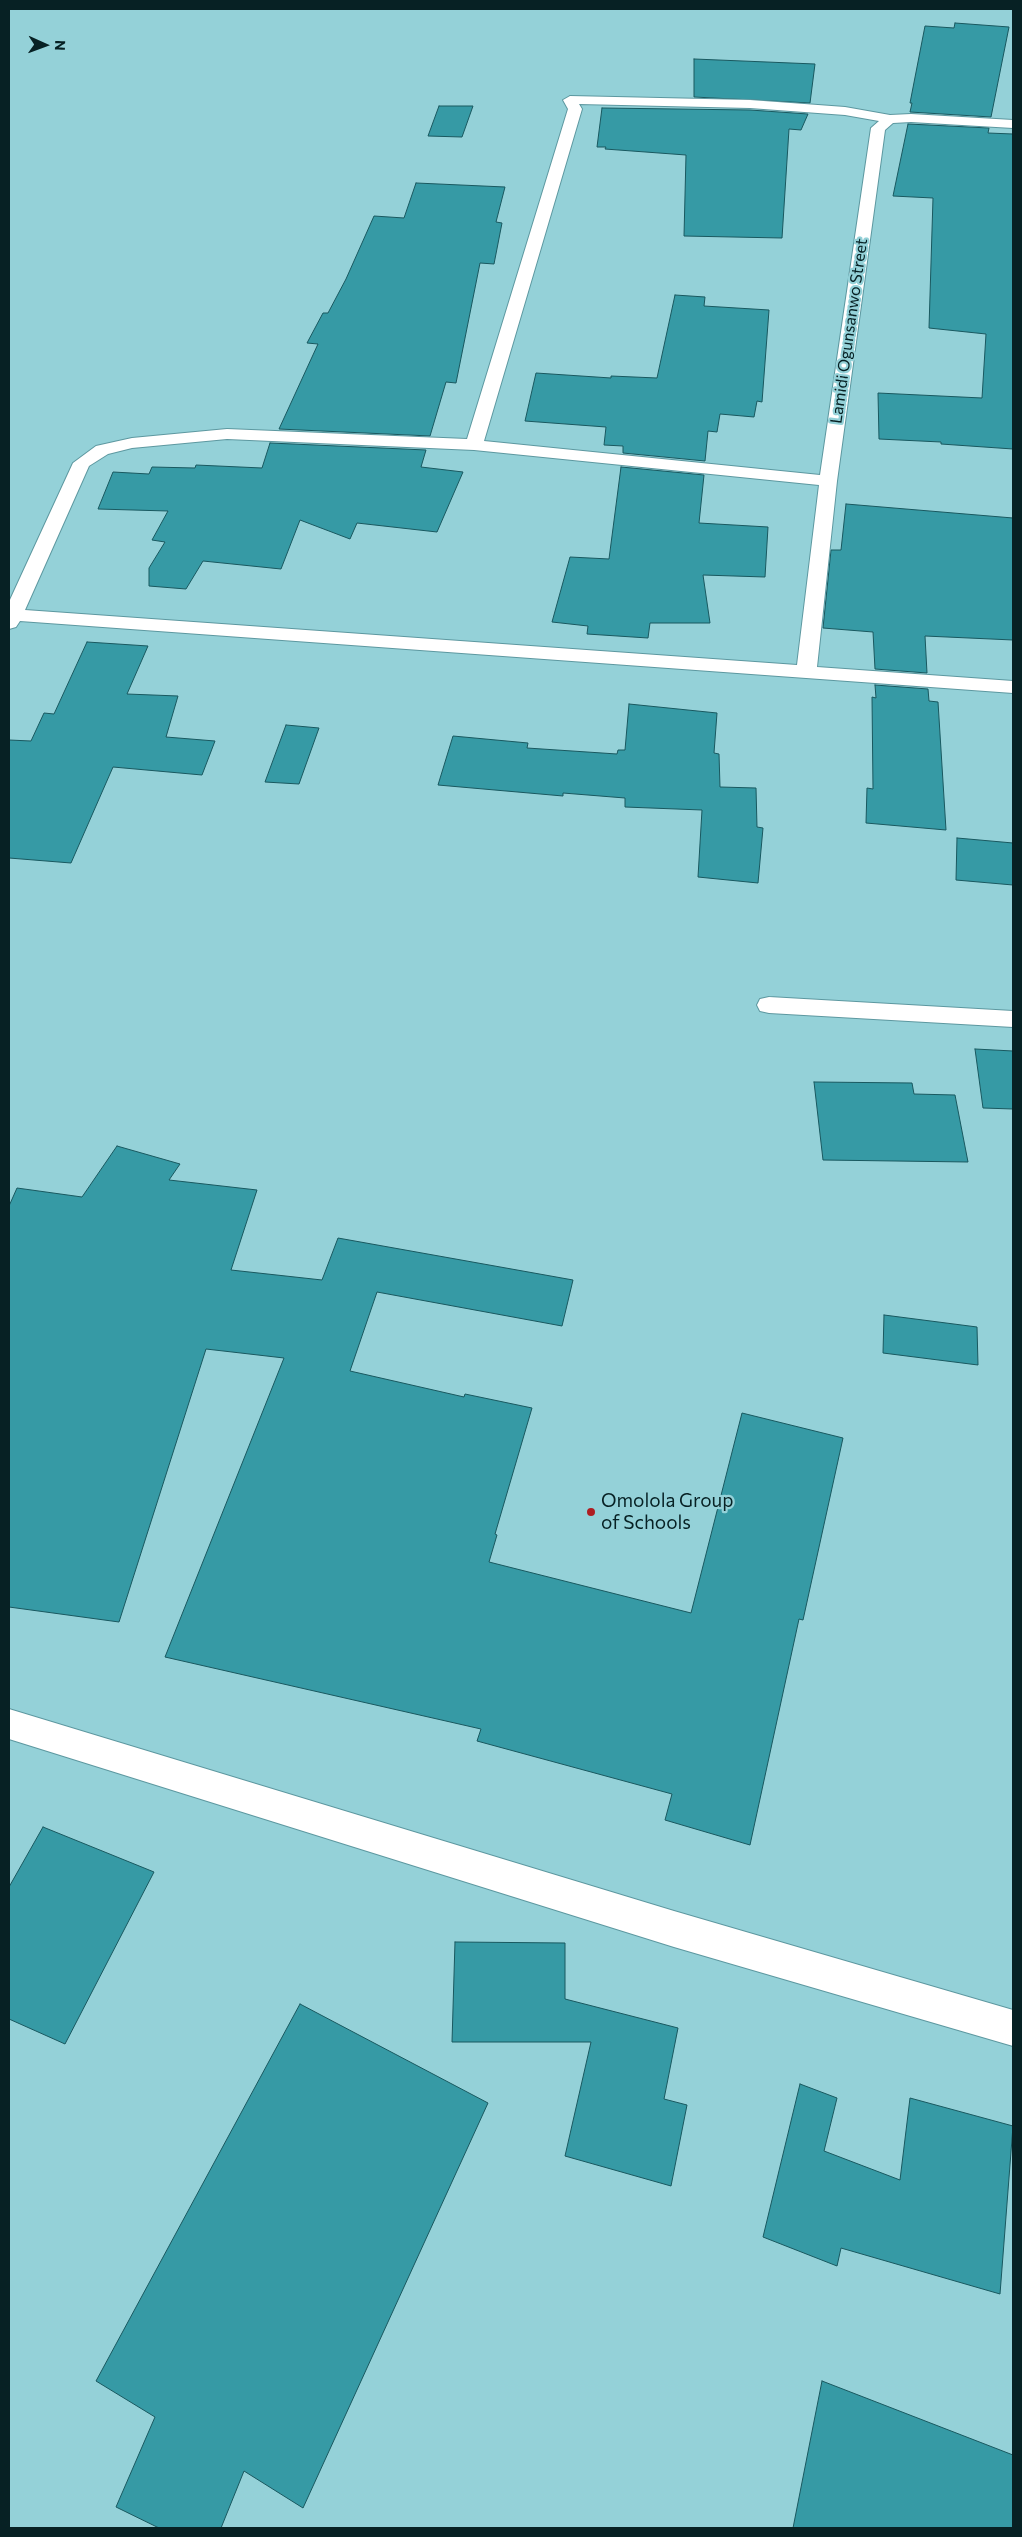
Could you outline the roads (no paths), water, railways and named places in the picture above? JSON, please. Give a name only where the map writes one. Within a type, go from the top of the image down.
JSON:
[{"type":"street","points":[[474,445],[575,109],[570,100],[750,104],[845,111],[890,119],[911,118],[1013,124]]},
{"type":"street","name":"Lamidi Ogunsanwo Street","points":[[806,672],[828,481],[878,128],[890,119]]},
{"type":"street","points":[[828,481],[474,445],[227,434],[132,443],[102,450],[82,463],[11,619],[1013,687]]},
{"type":"street","points":[[769,1005],[1013,1019]]},
{"type":"street","points":[[9,1724],[674,1929],[1013,2028]]},
{"type":"place","name":"Omolola Group of Schools","points":[[591,1512]]}]
